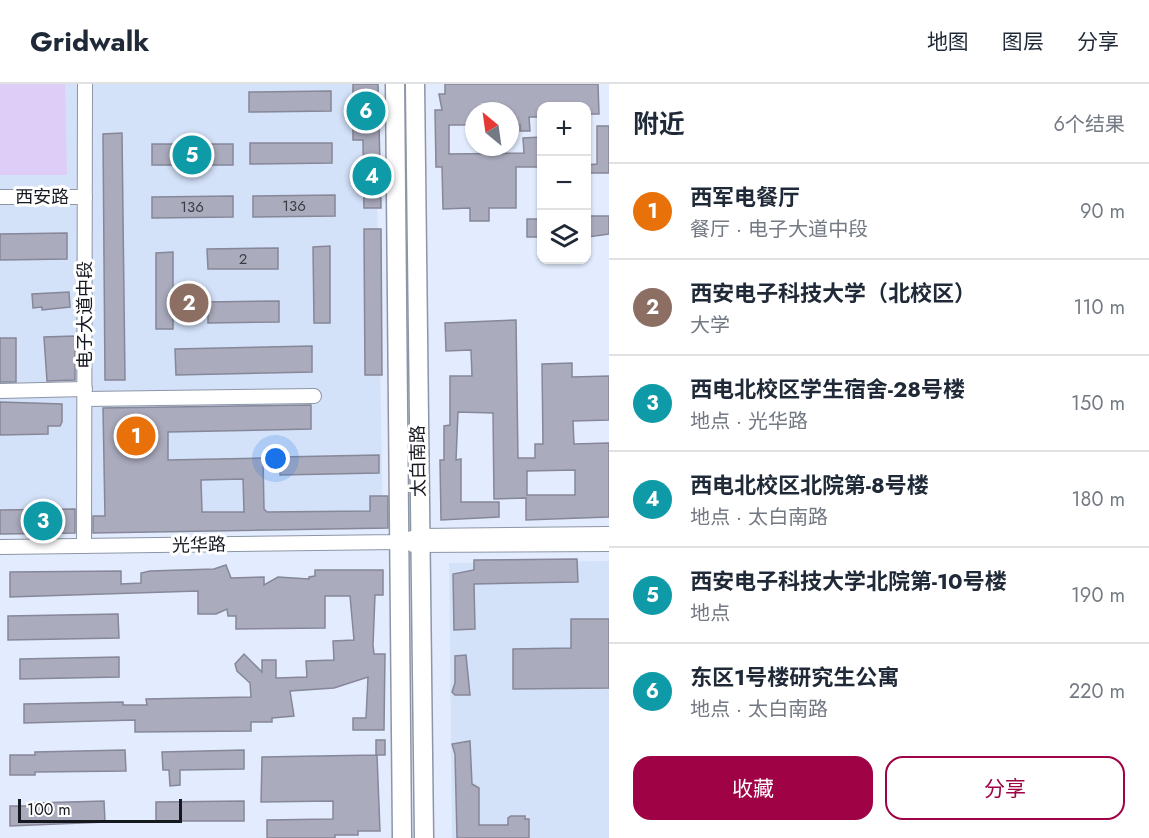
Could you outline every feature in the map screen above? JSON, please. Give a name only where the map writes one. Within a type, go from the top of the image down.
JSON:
[{"type":"main road","name":"太白南路","points":[[395,84],[402,838]]},
{"type":"main road","name":"太白南路","points":[[414,84],[423,838]]},
{"type":"street","name":"电子大道中段","points":[[84,546],[85,84]]},
{"type":"street","name":"西安路","points":[[0,197],[85,197]]},
{"type":"street","points":[[0,391],[314,396]]},
{"type":"street","name":"光华路","points":[[0,547],[399,542],[609,534]]},
{"type":"street","name":"光华路","points":[[419,541],[609,544]]},
{"type":"shaded area","points":[[0,84],[375,84],[383,522],[0,527]]},
{"type":"shaded area","points":[[0,84],[65,84],[67,175],[0,175]]},
{"type":"shaded area","points":[[609,561],[609,838],[452,838],[449,563]]},
{"type":"building","points":[[353,84],[378,84],[381,208],[364,208],[363,140],[353,140]]},
{"type":"building","points":[[445,84],[598,84],[599,114],[591,114],[591,102],[537,102],[537,117],[529,117],[530,131],[520,131],[519,102],[465,102],[465,125],[449,125],[449,154],[519,156],[519,153],[524,153],[523,138],[537,137],[537,167],[516,167],[516,208],[489,208],[489,221],[470,221],[470,208],[443,209],[442,167],[436,167],[435,110],[442,110],[439,94],[445,94]]},
{"type":"building","points":[[331,91],[331,111],[249,112],[249,92]]},
{"type":"building","points":[[597,126],[609,126],[609,173],[591,173],[591,165],[597,164]]},
{"type":"building","points":[[122,133],[125,380],[105,380],[103,134]]},
{"type":"building","points":[[250,143],[332,143],[332,163],[250,164]]},
{"type":"building","points":[[152,144],[233,144],[233,165],[152,165]]},
{"type":"building","points":[[335,195],[335,216],[253,217],[253,196]]},
{"type":"building","points":[[233,196],[233,217],[152,218],[152,197]]},
{"type":"building","points":[[591,216],[609,216],[609,234],[591,237]]},
{"type":"building","points":[[527,219],[537,219],[537,237],[527,237]]},
{"type":"building","points":[[364,229],[381,229],[382,375],[365,375]]},
{"type":"building","points":[[67,233],[67,259],[0,260],[0,234]]},
{"type":"building","points":[[330,246],[330,323],[314,323],[313,247]]},
{"type":"building","points":[[278,248],[278,269],[208,269],[207,249]]},
{"type":"building","points":[[173,252],[173,329],[156,329],[156,253]]},
{"type":"building","points":[[69,292],[70,307],[42,310],[42,307],[33,308],[32,294]]},
{"type":"building","points":[[279,301],[279,322],[208,323],[208,302]]},
{"type":"building","points":[[516,320],[518,458],[535,458],[535,444],[543,444],[542,364],[572,363],[572,377],[609,376],[609,420],[573,421],[574,444],[609,443],[609,517],[526,520],[526,498],[494,499],[493,413],[458,412],[456,460],[461,459],[461,502],[499,502],[499,517],[441,520],[440,460],[444,460],[444,426],[450,425],[450,376],[472,376],[471,350],[446,351],[445,323]],"holes":[[[575,470],[575,495],[527,495],[527,471]]]},
{"type":"building","points":[[75,336],[75,380],[47,381],[44,337]]},
{"type":"building","points":[[0,338],[16,338],[16,382],[0,382]]},
{"type":"building","points":[[312,346],[312,372],[176,375],[175,349]]},
{"type":"building","points":[[0,402],[62,404],[62,422],[60,426],[48,426],[48,434],[0,435]]},
{"type":"building","points":[[311,405],[311,429],[168,432],[168,460],[263,458],[264,509],[267,512],[370,511],[370,496],[388,496],[388,528],[93,533],[93,516],[105,516],[103,408]],"holes":[[[243,479],[244,512],[202,512],[201,480]]]},
{"type":"building","points":[[379,455],[379,473],[280,475],[280,457]]},
{"type":"building","points":[[75,509],[75,533],[0,534],[0,510]]},
{"type":"building","points":[[577,559],[578,582],[474,584],[475,629],[454,630],[453,574],[474,570],[474,560]]},
{"type":"building","points":[[226,565],[231,578],[264,577],[264,585],[278,577],[309,579],[315,576],[315,570],[383,570],[383,595],[375,595],[373,645],[374,654],[385,654],[384,730],[353,730],[353,718],[366,718],[368,677],[334,688],[290,691],[294,716],[272,718],[272,722],[251,722],[251,731],[135,732],[135,720],[24,723],[24,704],[123,702],[123,705],[147,705],[146,699],[251,697],[250,683],[237,671],[235,664],[244,654],[262,672],[262,660],[276,660],[276,678],[307,677],[306,661],[334,660],[333,641],[354,640],[350,596],[325,596],[325,628],[236,629],[236,616],[228,616],[227,609],[216,614],[198,614],[198,591],[10,597],[10,572],[121,571],[121,584],[141,583],[141,573],[150,571],[214,569]]},
{"type":"building","points":[[118,614],[119,638],[8,640],[8,616]]},
{"type":"building","points":[[571,619],[609,619],[609,688],[513,689],[513,649],[571,648]]},
{"type":"building","points":[[466,655],[470,695],[455,695],[452,692],[455,683],[455,656]]},
{"type":"building","points":[[119,657],[119,677],[20,679],[20,659]]},
{"type":"building","points":[[376,740],[385,740],[385,755],[377,755],[380,831],[358,831],[358,835],[335,835],[335,838],[267,838],[267,820],[333,819],[333,801],[261,802],[262,757],[376,755]]},
{"type":"building","points":[[470,741],[472,784],[479,788],[479,825],[508,825],[508,818],[511,816],[525,816],[525,819],[529,819],[529,838],[457,838],[455,754],[452,744]]},
{"type":"building","points":[[125,750],[126,771],[35,772],[35,775],[10,775],[10,755],[35,755],[35,752]]},
{"type":"building","points":[[244,750],[244,769],[180,770],[180,785],[170,786],[169,770],[163,770],[162,752]]},
{"type":"building","points":[[104,801],[105,822],[10,826],[10,806]]},
{"type":"building","points":[[244,801],[244,821],[156,821],[156,802]]},
{"type":"place","name":"东区1号楼研究生公寓","points":[[366,111]]},
{"type":"place","name":"西安电子科技大学北院第-10号楼","points":[[192,155]]},
{"type":"place","name":"西电北校区北院第-8号楼","points":[[372,176]]},
{"type":"place","name":"西安电子科技大学（北校区）","points":[[189,303]]},
{"type":"place","name":"西军电餐厅","points":[[136,436]]},
{"type":"place","name":"西电北校区学生宿舍-28号楼","points":[[43,521]]}]
